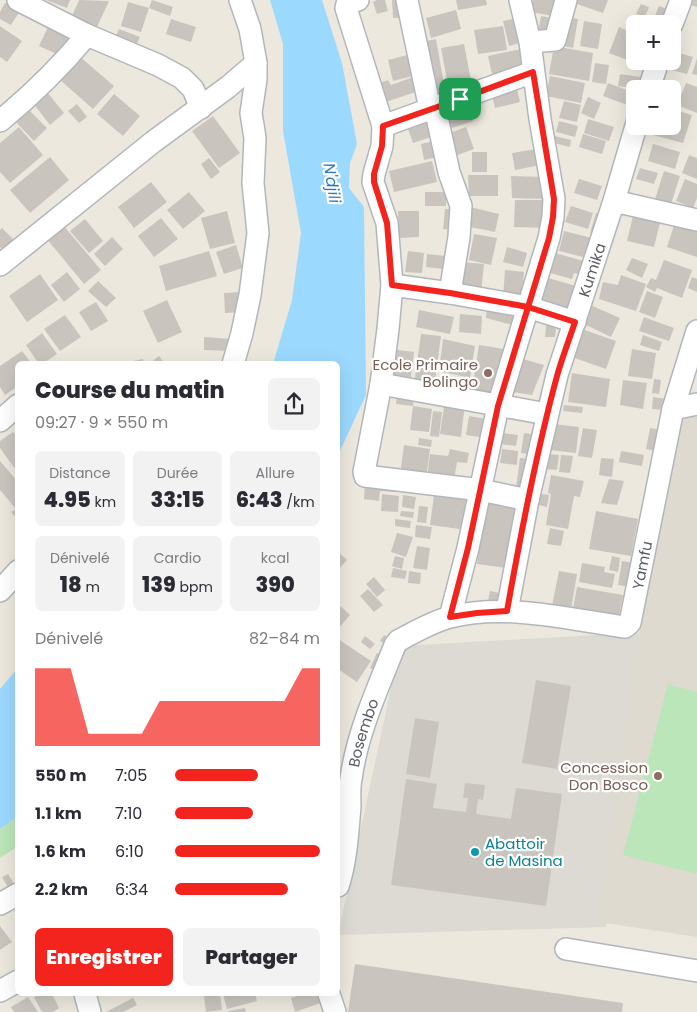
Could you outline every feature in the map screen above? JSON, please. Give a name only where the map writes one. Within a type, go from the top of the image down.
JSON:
[{"type":"street","points":[[18,0],[87,35],[158,65],[182,78],[193,89],[201,108]]},
{"type":"street","points":[[358,0],[346,4],[346,8],[383,126],[382,146],[374,174],[374,182],[387,223],[392,285],[381,384],[364,472],[365,476],[480,490],[528,500]]},
{"type":"street","points":[[407,0],[432,109],[449,172],[461,206],[459,237],[450,293]]},
{"type":"street","points":[[450,617],[498,406],[549,238],[553,217],[554,199],[533,72],[530,42],[520,0]]},
{"type":"street","points":[[530,42],[556,40],[566,0]]},
{"type":"street","points":[[675,15],[680,0]]},
{"type":"street","points":[[234,361],[250,295],[258,233],[253,183],[255,138],[251,113],[256,79],[256,63],[250,30],[239,1]]},
{"type":"street","points":[[0,121],[52,73],[87,35]]},
{"type":"street","points":[[0,265],[145,148],[201,108],[256,63]]},
{"type":"street","points":[[383,126],[533,72]]},
{"type":"street","name":"Kumika","points":[[507,611],[528,500],[557,374],[614,201],[633,135]]},
{"type":"street","points":[[614,201],[697,220]]},
{"type":"street","points":[[392,285],[528,307],[575,322]]},
{"type":"street","name":"Yamfu","points":[[450,617],[507,611],[628,626],[673,409],[697,331]]},
{"type":"street","points":[[381,384],[547,414]]},
{"type":"street","points":[[673,409],[697,404]]},
{"type":"street","points":[[0,421],[15,408]]},
{"type":"street","points":[[0,591],[15,574]]},
{"type":"street","name":"Bosembo","points":[[340,880],[350,807],[350,781],[356,754],[369,711],[395,645],[403,638],[450,617]]},
{"type":"street","points":[[0,904],[15,896]]},
{"type":"street","points":[[566,949],[697,971]]},
{"type":"street","points":[[0,991],[15,983]]},
{"type":"street","points":[[86,996],[90,1012]]},
{"type":"shaded area","name":"Concession Don Bosco","points":[[697,407],[697,937],[599,922],[640,629],[677,411]]},
{"type":"shaded area","points":[[650,632],[606,927],[340,935],[340,926],[400,646]]},
{"type":"green space","points":[[668,684],[697,692],[697,874],[623,855]]},
{"type":"green space","points":[[15,818],[15,848],[0,858],[0,829]]},
{"type":"water","name":"N'djili","points":[[270,0],[322,0],[342,63],[357,144],[350,163],[349,188],[364,207],[366,395],[340,451],[340,361],[274,361],[292,300],[301,233],[283,131],[283,44]]},
{"type":"water","points":[[15,671],[15,818],[0,829],[0,689]]},
{"type":"building","points":[[46,0],[70,0],[67,8]]},
{"type":"building","points":[[79,0],[109,1],[96,29],[71,18]]},
{"type":"building","points":[[152,0],[173,7],[170,16],[149,8]]},
{"type":"building","points":[[385,0],[388,11],[377,14],[373,2]]},
{"type":"building","points":[[392,0],[403,0],[404,18],[393,18]]},
{"type":"building","points":[[456,0],[486,0],[487,5],[458,10]]},
{"type":"building","points":[[533,0],[562,0],[559,17],[531,12]]},
{"type":"building","points":[[575,0],[608,0],[603,13],[574,3]]},
{"type":"building","points":[[689,0],[697,0],[697,7],[688,4]]},
{"type":"building","points":[[128,2],[149,8],[141,32],[121,26]]},
{"type":"building","points":[[5,3],[20,11],[11,25],[0,19],[0,12]]},
{"type":"building","points":[[641,4],[649,7],[646,15],[636,14]]},
{"type":"building","points":[[659,6],[670,10],[668,15],[655,15]]},
{"type":"building","points":[[456,10],[461,29],[431,38],[426,18]]},
{"type":"building","points":[[541,16],[556,19],[553,35],[538,33]]},
{"type":"building","points":[[522,17],[529,41],[509,46],[503,21]]},
{"type":"building","points":[[568,17],[578,19],[573,48],[563,46]]},
{"type":"building","points":[[171,19],[196,27],[191,42],[166,34]]},
{"type":"building","points":[[584,21],[602,24],[598,49],[580,46]]},
{"type":"building","points":[[49,25],[73,37],[63,57],[39,46]]},
{"type":"building","points":[[0,26],[22,41],[7,62],[0,57]]},
{"type":"building","points":[[503,26],[507,50],[478,54],[474,30]]},
{"type":"building","points":[[619,27],[626,30],[626,60],[609,53]]},
{"type":"building","points":[[119,29],[140,37],[134,50],[113,42]]},
{"type":"building","points":[[436,39],[447,101],[431,104],[421,42]]},
{"type":"building","points":[[464,44],[473,91],[450,96],[441,48]]},
{"type":"building","points":[[554,46],[593,53],[589,81],[549,74]]},
{"type":"building","points":[[526,48],[530,66],[492,74],[488,56]]},
{"type":"building","points":[[681,54],[693,57],[687,74],[672,70],[681,70]]},
{"type":"building","points":[[407,55],[413,76],[393,81],[388,60]]},
{"type":"building","points":[[79,56],[114,86],[93,109],[59,79]]},
{"type":"building","points":[[697,58],[697,75],[692,74]]},
{"type":"building","points":[[595,63],[609,65],[606,84],[592,82]]},
{"type":"building","points":[[620,74],[640,77],[640,80],[626,80],[626,87],[618,86]]},
{"type":"building","points":[[419,75],[424,89],[383,103],[377,84],[388,80],[391,85]]},
{"type":"building","points":[[550,76],[585,83],[581,103],[546,96]]},
{"type":"building","points":[[608,83],[626,90],[626,105],[603,96]]},
{"type":"building","points":[[686,83],[697,87],[697,113],[681,107],[681,95]]},
{"type":"building","points":[[516,85],[520,102],[495,108],[491,91]]},
{"type":"building","points":[[47,92],[64,113],[50,125],[33,103]]},
{"type":"building","points":[[114,94],[140,116],[123,136],[97,114]]},
{"type":"building","points":[[588,97],[601,103],[594,119],[581,113]]},
{"type":"building","points":[[465,100],[473,121],[452,128],[444,108]]},
{"type":"building","points":[[564,101],[581,105],[577,122],[559,118]]},
{"type":"building","points":[[77,104],[87,117],[79,123],[68,111]]},
{"type":"building","points":[[28,109],[47,128],[34,141],[15,121]]},
{"type":"building","points":[[681,112],[692,115],[683,143],[653,135],[681,135]]},
{"type":"building","points":[[213,116],[240,153],[219,168],[192,131]]},
{"type":"building","points":[[427,116],[434,136],[413,143],[406,123]]},
{"type":"building","points":[[588,119],[614,127],[609,141],[584,133]]},
{"type":"building","points":[[559,121],[578,126],[575,137],[556,132]]},
{"type":"building","points":[[19,127],[43,155],[10,183],[0,172],[0,143]]},
{"type":"building","points":[[466,127],[474,149],[455,156],[447,134]]},
{"type":"building","points":[[583,134],[606,141],[602,154],[579,147]]},
{"type":"building","points":[[555,136],[571,140],[570,147],[554,143]]},
{"type":"building","points":[[439,140],[443,156],[424,160],[421,144]]},
{"type":"building","points":[[653,144],[680,152],[675,169],[648,161]]},
{"type":"building","points":[[542,148],[546,164],[515,170],[512,153]]},
{"type":"building","points":[[472,152],[487,152],[487,172],[472,172]]},
{"type":"building","points":[[689,155],[697,158],[697,179],[682,173]]},
{"type":"building","points":[[50,157],[69,180],[30,213],[10,190]]},
{"type":"building","points":[[209,158],[220,172],[211,179],[201,164]]},
{"type":"building","points":[[432,161],[437,182],[394,192],[389,171]]},
{"type":"building","points":[[640,168],[658,173],[654,184],[636,179]]},
{"type":"building","points":[[664,171],[680,176],[671,204],[655,199]]},
{"type":"building","points":[[468,175],[498,175],[498,196],[469,196]]},
{"type":"building","points":[[511,176],[545,177],[544,199],[512,198]]},
{"type":"building","points":[[579,179],[602,186],[597,200],[574,193]]},
{"type":"building","points":[[685,179],[697,184],[697,198],[693,208],[676,201]]},
{"type":"building","points":[[151,182],[167,202],[134,228],[118,207]]},
{"type":"building","points":[[189,192],[205,211],[183,229],[167,210]]},
{"type":"building","points":[[425,192],[446,192],[446,206],[425,206]]},
{"type":"building","points":[[515,200],[551,200],[550,228],[514,227]]},
{"type":"building","points":[[571,206],[593,213],[588,229],[565,222]]},
{"type":"building","points":[[470,207],[499,214],[495,232],[465,226]]},
{"type":"building","points":[[445,209],[459,209],[457,230],[443,229]]},
{"type":"building","points":[[227,211],[235,243],[210,249],[201,218]]},
{"type":"building","points":[[398,211],[419,211],[419,237],[399,238]]},
{"type":"building","points":[[596,213],[603,215],[597,235],[590,233]]},
{"type":"building","points":[[633,216],[660,223],[654,247],[627,241]]},
{"type":"building","points":[[161,218],[178,239],[154,257],[138,236]]},
{"type":"building","points":[[85,219],[103,241],[89,253],[70,231]]},
{"type":"building","points":[[675,222],[697,229],[697,257],[667,247]]},
{"type":"building","points":[[63,225],[101,270],[84,284],[46,238]]},
{"type":"building","points":[[2,228],[15,241],[5,251],[0,247],[0,230]]},
{"type":"building","points":[[564,231],[592,238],[587,258],[559,251]]},
{"type":"building","points":[[474,234],[497,238],[491,265],[469,260]]},
{"type":"building","points":[[112,237],[123,249],[105,266],[94,254]]},
{"type":"building","points":[[236,245],[243,268],[224,274],[216,252]]},
{"type":"building","points":[[507,247],[527,253],[523,267],[503,262]]},
{"type":"building","points":[[209,251],[217,276],[166,291],[159,266]]},
{"type":"building","points":[[408,251],[424,253],[422,273],[405,272]]},
{"type":"building","points":[[555,253],[587,262],[584,275],[574,273],[572,279],[550,273]]},
{"type":"building","points":[[427,254],[454,257],[452,270],[426,267]]},
{"type":"building","points":[[632,258],[648,264],[642,278],[626,270]]},
{"type":"building","points":[[664,260],[692,270],[682,298],[657,288],[655,292],[646,287],[651,278],[656,280]]},
{"type":"building","points":[[460,262],[484,264],[481,293],[456,290]]},
{"type":"building","points":[[505,270],[524,272],[521,300],[503,298]]},
{"type":"building","points":[[67,272],[80,289],[64,302],[51,285]]},
{"type":"building","points":[[40,274],[58,300],[27,322],[9,296]]},
{"type":"building","points":[[621,275],[646,284],[636,311],[599,299],[603,282],[618,285]]},
{"type":"building","points":[[545,277],[579,287],[571,315],[536,305]]},
{"type":"building","points":[[692,277],[697,279],[697,292],[688,288]]},
{"type":"building","points":[[98,281],[116,298],[106,307],[88,291]]},
{"type":"building","points":[[647,291],[663,297],[655,318],[639,312]]},
{"type":"building","points":[[240,292],[241,312],[225,313],[224,293]]},
{"type":"building","points":[[167,300],[182,332],[158,343],[143,311]]},
{"type":"building","points":[[96,302],[108,321],[91,331],[79,312]]},
{"type":"building","points":[[588,304],[620,318],[611,337],[580,322]]},
{"type":"building","points":[[487,305],[521,315],[516,326],[486,318]]},
{"type":"building","points":[[419,310],[454,317],[450,334],[416,327]]},
{"type":"building","points":[[460,314],[482,316],[481,334],[459,332]]},
{"type":"building","points":[[65,315],[81,337],[60,351],[44,329]]},
{"type":"building","points":[[644,317],[674,328],[669,341],[639,331]]},
{"type":"building","points":[[547,318],[557,319],[555,337],[545,337]]},
{"type":"building","points":[[579,328],[616,341],[606,369],[569,356]]},
{"type":"building","points":[[42,333],[57,354],[46,361],[37,361],[26,345]]},
{"type":"building","points":[[421,334],[441,336],[434,388],[414,385]]},
{"type":"building","points":[[643,335],[662,342],[659,351],[640,345]]},
{"type":"building","points":[[204,337],[231,339],[230,351],[204,350]]},
{"type":"building","points":[[443,339],[475,346],[470,378],[439,371]]},
{"type":"building","name":"Ecole Primaire Bolingo","points":[[479,345],[504,349],[496,401],[471,397]]},
{"type":"building","points":[[390,349],[414,352],[410,384],[386,381]]},
{"type":"building","points":[[632,349],[656,353],[652,379],[628,376]]},
{"type":"building","points":[[22,351],[30,361],[15,361],[15,388],[5,395],[0,387],[0,366]]},
{"type":"building","points":[[159,356],[163,361],[153,361]]},
{"type":"building","points":[[519,358],[544,365],[532,395],[507,391]]},
{"type":"building","points":[[572,373],[610,379],[606,407],[568,402]]},
{"type":"building","points":[[654,379],[661,380],[659,394],[652,393]]},
{"type":"building","points":[[623,380],[647,383],[643,409],[620,405]]},
{"type":"building","points":[[397,396],[414,398],[413,406],[396,404]]},
{"type":"building","points":[[653,397],[667,399],[666,410],[652,409]]},
{"type":"building","points":[[445,400],[465,403],[461,437],[440,434]]},
{"type":"building","points":[[564,405],[583,407],[582,413],[563,411]]},
{"type":"building","points":[[413,406],[432,409],[429,432],[410,430]]},
{"type":"building","points":[[433,411],[442,412],[439,437],[430,436]]},
{"type":"building","points":[[469,416],[487,419],[485,438],[466,435]]},
{"type":"building","points":[[554,424],[579,427],[576,453],[550,450]]},
{"type":"building","points":[[583,428],[597,430],[592,458],[578,456]]},
{"type":"building","points":[[650,428],[661,430],[657,451],[646,449]]},
{"type":"building","points":[[13,432],[15,434],[15,469],[0,448],[0,441]]},
{"type":"building","points":[[501,433],[518,435],[516,446],[499,444]]},
{"type":"building","points":[[524,433],[539,435],[536,455],[521,453]]},
{"type":"building","points":[[419,438],[432,440],[431,447],[418,445]]},
{"type":"building","points":[[404,445],[430,449],[426,478],[400,474]]},
{"type":"building","points":[[450,449],[469,453],[467,463],[457,462],[454,480],[427,477],[430,454],[448,456]]},
{"type":"building","points":[[502,449],[518,451],[517,465],[500,463]]},
{"type":"building","points":[[621,451],[644,455],[642,466],[619,462]]},
{"type":"building","points":[[546,454],[559,455],[557,470],[544,469]]},
{"type":"building","points":[[561,455],[573,456],[570,473],[559,472]]},
{"type":"building","points":[[520,458],[531,459],[527,490],[516,488]]},
{"type":"building","points":[[601,458],[614,459],[612,477],[599,475]]},
{"type":"building","points":[[0,461],[15,478],[15,508],[0,490]]},
{"type":"building","points":[[551,475],[584,481],[580,497],[574,496],[568,529],[546,525],[551,494],[548,493]]},
{"type":"building","points":[[609,479],[624,481],[617,505],[601,503]]},
{"type":"building","points":[[365,480],[397,484],[396,492],[380,491],[379,501],[364,499]]},
{"type":"building","points":[[536,493],[549,495],[547,507],[534,504]]},
{"type":"building","points":[[382,494],[399,496],[398,512],[381,511]]},
{"type":"building","points":[[403,495],[416,497],[414,509],[402,507]]},
{"type":"building","points":[[434,495],[471,500],[467,530],[430,525]]},
{"type":"building","points":[[486,501],[521,506],[513,569],[477,564]]},
{"type":"building","points":[[419,506],[428,507],[426,523],[417,522]]},
{"type":"building","points":[[401,511],[414,512],[413,518],[400,516]]},
{"type":"building","points":[[596,511],[638,519],[631,556],[589,549]]},
{"type":"building","points":[[395,519],[411,521],[410,528],[395,526]]},
{"type":"building","points":[[416,525],[432,527],[430,539],[415,537]]},
{"type":"building","points":[[550,528],[564,531],[561,546],[547,544]]},
{"type":"building","points":[[397,533],[413,537],[406,557],[391,552]]},
{"type":"building","points":[[417,546],[430,548],[427,570],[413,568]]},
{"type":"building","points":[[340,554],[347,560],[340,568]]},
{"type":"building","points":[[395,556],[404,558],[402,569],[392,566]]},
{"type":"building","points":[[612,556],[620,558],[618,572],[609,570]]},
{"type":"building","points":[[622,561],[635,563],[631,587],[618,585]]},
{"type":"building","points":[[582,563],[605,567],[604,572],[615,574],[612,588],[579,582]]},
{"type":"building","points":[[393,568],[407,571],[405,579],[391,577]]},
{"type":"building","points":[[409,571],[421,573],[420,584],[408,583]]},
{"type":"building","points":[[559,571],[577,574],[571,610],[552,606]]},
{"type":"building","points":[[374,577],[385,590],[377,597],[366,584]]},
{"type":"building","points":[[577,587],[623,595],[619,616],[573,608]]},
{"type":"building","points":[[368,589],[383,605],[374,612],[360,596]]},
{"type":"building","points":[[490,591],[505,594],[503,603],[488,601]]},
{"type":"building","points":[[340,606],[350,615],[340,627]]},
{"type":"building","points":[[384,635],[392,640],[388,646],[380,641]]},
{"type":"building","points":[[365,636],[375,644],[370,649],[361,642]]},
{"type":"building","points":[[340,640],[371,661],[357,682],[340,670]]},
{"type":"building","points":[[377,653],[386,657],[379,673],[370,668]]},
{"type":"building","points":[[536,680],[571,686],[557,769],[522,763]]},
{"type":"building","points":[[415,718],[439,722],[430,778],[406,774]]},
{"type":"building","name":"Abattoir de Masina","points":[[406,779],[437,784],[433,808],[466,812],[468,798],[463,798],[465,783],[485,785],[483,800],[478,799],[476,814],[511,819],[516,788],[562,794],[546,906],[391,885]]},
{"type":"building","points":[[8,874],[15,888],[10,891],[2,877]]},
{"type":"building","points":[[0,926],[12,942],[0,950]]},
{"type":"building","points":[[355,964],[623,1003],[622,1012],[348,1012]]},
{"type":"building","points":[[53,996],[59,1008],[53,1012],[42,1012],[34,997]]},
{"type":"building","points":[[204,996],[220,996],[222,1010],[206,1012]]},
{"type":"building","points":[[224,996],[256,996],[257,1001],[227,1009]]},
{"type":"building","points":[[298,996],[324,996],[326,1001],[295,1012],[291,998]]},
{"type":"building","points":[[28,997],[38,1012],[14,1012],[11,1007]]},
{"type":"building","points":[[133,998],[137,1005],[123,1012],[106,1012]]},
{"type":"building","points":[[245,1008],[246,1012],[228,1012],[228,1011]]},
{"type":"place","name":"Ecole Primaire Bolingo","points":[[488,373]]},
{"type":"place","name":"Concession Don Bosco","points":[[658,776]]},
{"type":"place","name":"Abattoir de Masina","points":[[475,852]]},
{"type":"route","points":[[460,99],[383,126],[382,146],[374,174],[374,182],[375,191],[387,223],[392,285],[528,307],[575,322],[557,374],[547,414],[528,500],[507,611],[450,617],[468,548],[498,406],[510,368],[528,307],[549,238],[554,199],[533,72],[460,99]]}]
